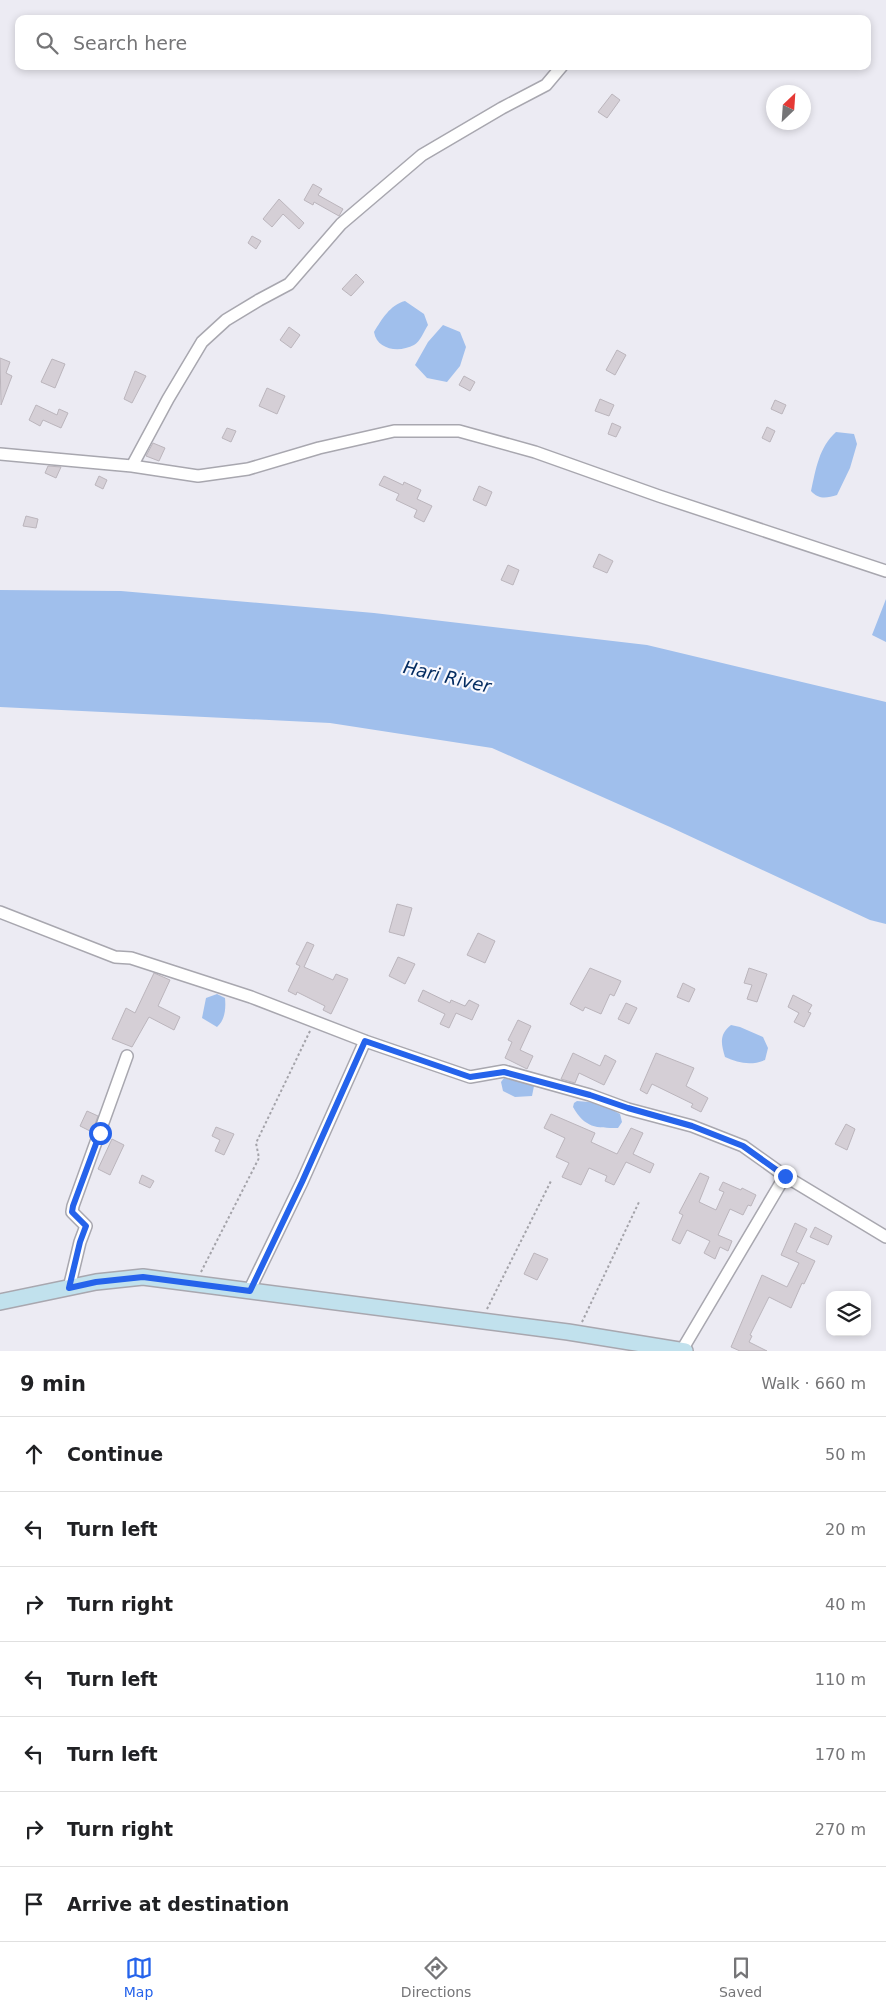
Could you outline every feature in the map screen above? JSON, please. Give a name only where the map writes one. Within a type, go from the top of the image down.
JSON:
[{"type":"main road","points":[[0,1302],[96,1282],[143,1277],[576,1333],[684,1350]]},
{"type":"street","points":[[132,466],[168,399],[202,342],[226,320],[290,284],[342,224],[422,155],[502,108],[546,85],[559,70]]},
{"type":"street","points":[[0,454],[132,466],[198,476],[248,469],[320,448],[394,431],[459,431],[535,452],[659,496],[886,571]]},
{"type":"street","points":[[0,912],[115,956],[131,958],[251,997],[365,1041],[470,1077],[504,1072],[590,1095],[692,1126],[743,1146],[785,1176],[886,1237]]},
{"type":"street","points":[[250,1291],[302,1182],[365,1041]]},
{"type":"street","points":[[69,1288],[86,1226],[72,1212],[73,1206],[127,1056]]},
{"type":"street","points":[[684,1350],[785,1176]]},
{"type":"path","points":[[195,1284],[259,1158],[256,1143],[315,1022]]},
{"type":"path","points":[[483,1321],[486,1310],[551,1181]]},
{"type":"path","points":[[576,1333],[639,1202]]},
{"type":"water","points":[[405,301],[424,314],[428,325],[414,345],[402,349],[384,346],[379,343],[374,332],[391,309]]},
{"type":"water","points":[[443,325],[460,332],[466,347],[460,366],[447,382],[427,378],[415,365],[428,342]]},
{"type":"water","points":[[836,432],[854,434],[857,444],[850,468],[837,495],[820,497],[811,491],[822,451]]},
{"type":"water","name":"Hari River","points":[[0,590],[121,591],[374,613],[647,645],[886,702],[886,924],[870,920],[670,827],[492,748],[330,723],[0,707]]},
{"type":"water","points":[[886,599],[886,642],[872,635]]},
{"type":"water","points":[[217,994],[225,998],[225,1006],[223,1018],[217,1027],[202,1018],[206,998]]},
{"type":"water","points":[[731,1025],[763,1037],[768,1048],[765,1060],[745,1063],[725,1057],[722,1040],[724,1032]]},
{"type":"water","points":[[504,1078],[534,1086],[532,1096],[515,1097],[503,1091],[501,1082]]},
{"type":"water","points":[[577,1101],[600,1103],[620,1114],[622,1122],[618,1128],[603,1128],[587,1123],[577,1114],[573,1107]]},
{"type":"building","points":[[612,94],[620,100],[607,118],[598,112]]},
{"type":"building","points":[[313,184],[322,189],[318,195],[343,209],[339,216],[314,202],[313,205],[304,200]]},
{"type":"building","points":[[279,199],[304,223],[299,229],[283,214],[272,227],[263,219]]},
{"type":"building","points":[[252,236],[261,241],[256,249],[248,243]]},
{"type":"building","points":[[356,274],[364,282],[351,296],[342,289]]},
{"type":"building","points":[[289,327],[300,335],[291,348],[280,340]]},
{"type":"building","points":[[617,350],[626,355],[615,375],[606,370]]},
{"type":"building","points":[[0,358],[10,362],[6,373],[12,376],[1,405]]},
{"type":"building","points":[[52,359],[65,364],[55,388],[41,382]]},
{"type":"building","points":[[135,371],[146,376],[132,403],[124,399]]},
{"type":"building","points":[[464,376],[475,382],[470,391],[459,385]]},
{"type":"building","points":[[267,388],[285,396],[277,414],[259,406]]},
{"type":"building","points":[[600,399],[614,405],[609,416],[595,411]]},
{"type":"building","points":[[775,400],[786,405],[782,414],[771,409]]},
{"type":"building","points":[[36,405],[57,415],[59,409],[68,413],[61,428],[43,420],[40,426],[29,420]]},
{"type":"building","points":[[612,423],[621,427],[616,437],[608,434]]},
{"type":"building","points":[[767,427],[775,431],[770,442],[762,438]]},
{"type":"building","points":[[227,428],[236,431],[231,442],[222,438]]},
{"type":"building","points":[[153,443],[165,448],[159,461],[146,456]]},
{"type":"building","points":[[48,466],[61,467],[56,478],[45,473]]},
{"type":"building","points":[[99,476],[107,480],[103,489],[95,485]]},
{"type":"building","points":[[384,476],[403,485],[404,482],[421,490],[417,499],[432,506],[424,522],[414,517],[417,510],[396,500],[399,494],[379,485]]},
{"type":"building","points":[[479,486],[492,492],[486,506],[473,500]]},
{"type":"building","points":[[26,516],[38,519],[36,528],[23,526]]},
{"type":"building","points":[[599,554],[613,561],[607,573],[593,567]]},
{"type":"building","points":[[508,565],[519,570],[513,585],[501,580]]},
{"type":"building","points":[[397,904],[412,908],[404,936],[389,932]]},
{"type":"building","points":[[478,933],[495,941],[485,963],[467,955]]},
{"type":"building","points":[[307,942],[314,945],[304,967],[333,980],[336,974],[348,979],[331,1014],[323,1010],[325,1006],[297,992],[296,995],[288,991],[300,966],[296,964]]},
{"type":"building","points":[[398,957],[415,964],[405,984],[389,976]]},
{"type":"building","points":[[590,968],[621,981],[614,996],[610,994],[601,1014],[585,1007],[583,1011],[570,1004]]},
{"type":"building","points":[[749,968],[767,974],[757,1002],[747,999],[752,985],[744,983]]},
{"type":"building","points":[[154,973],[170,980],[158,1006],[180,1017],[174,1030],[149,1017],[132,1047],[112,1039],[126,1008],[135,1013]]},
{"type":"building","points":[[683,983],[695,989],[689,1002],[677,997]]},
{"type":"building","points":[[423,990],[450,1003],[451,1000],[465,1006],[469,1000],[479,1005],[472,1020],[456,1013],[449,1028],[440,1024],[445,1014],[418,1001]]},
{"type":"building","points":[[793,995],[812,1005],[808,1012],[811,1013],[804,1027],[794,1022],[799,1013],[788,1007]]},
{"type":"building","points":[[626,1003],[637,1008],[629,1024],[618,1019]]},
{"type":"building","points":[[518,1020],[531,1026],[520,1050],[533,1056],[527,1069],[505,1058],[512,1042],[508,1040]]},
{"type":"building","points":[[573,1053],[600,1066],[605,1055],[616,1061],[604,1085],[579,1073],[575,1083],[561,1079]]},
{"type":"building","points":[[656,1053],[694,1068],[686,1086],[708,1098],[701,1112],[691,1107],[693,1104],[652,1084],[647,1094],[640,1090]]},
{"type":"building","points":[[87,1111],[98,1116],[92,1132],[80,1126]]},
{"type":"building","points":[[551,1114],[595,1133],[591,1142],[617,1154],[631,1128],[643,1133],[633,1154],[654,1164],[650,1173],[626,1162],[614,1185],[605,1181],[607,1176],[589,1168],[581,1185],[562,1177],[569,1163],[556,1157],[565,1138],[544,1128]]},
{"type":"building","points":[[846,1124],[855,1129],[847,1150],[835,1144]]},
{"type":"building","points":[[216,1127],[234,1134],[224,1155],[215,1151],[220,1140],[212,1136]]},
{"type":"building","points":[[112,1139],[124,1145],[110,1175],[98,1169]]},
{"type":"building","points":[[700,1173],[709,1177],[699,1202],[716,1210],[724,1192],[719,1190],[723,1182],[756,1195],[751,1206],[748,1205],[743,1215],[730,1209],[718,1235],[732,1241],[728,1251],[720,1247],[715,1259],[704,1253],[710,1241],[687,1230],[680,1244],[672,1240],[683,1215],[679,1213]]},
{"type":"building","points":[[142,1175],[154,1181],[150,1188],[139,1183]]},
{"type":"building","points":[[795,1223],[807,1229],[796,1252],[815,1261],[804,1284],[802,1283],[791,1308],[769,1297],[750,1335],[752,1336],[749,1342],[767,1351],[740,1351],[731,1347],[762,1275],[787,1287],[799,1263],[781,1255]]},
{"type":"building","points":[[815,1227],[832,1236],[828,1245],[810,1237]]},
{"type":"building","points":[[534,1253],[548,1259],[537,1280],[524,1274]]},
{"type":"route","points":[[100,1133],[73,1206],[72,1212],[86,1226],[73,1265],[69,1288],[96,1282],[143,1277],[250,1291],[302,1182],[365,1041],[470,1077],[504,1072],[590,1095],[692,1126],[743,1146],[785,1176]]}]
